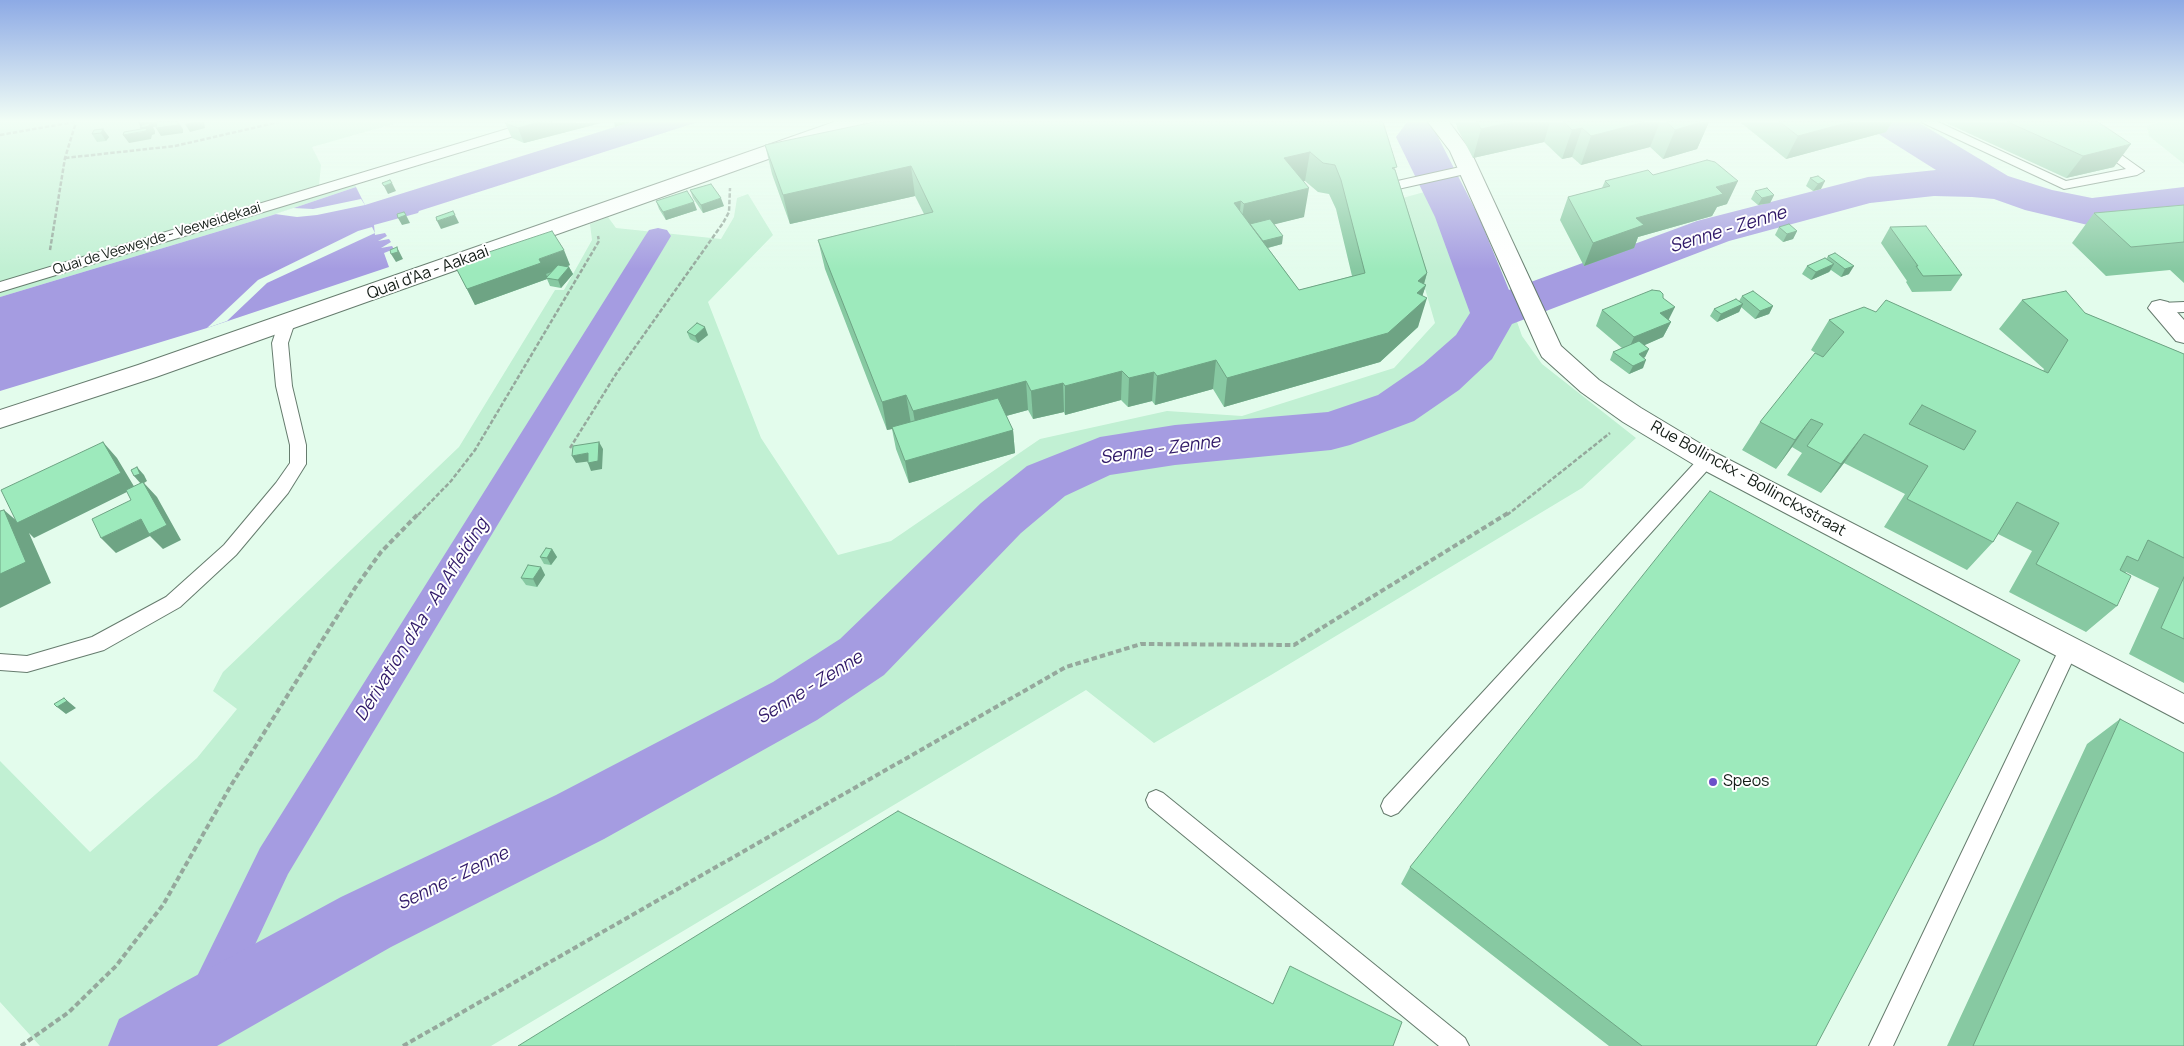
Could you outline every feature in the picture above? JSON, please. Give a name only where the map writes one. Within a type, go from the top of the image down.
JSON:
[{"type":"street","name":"Quai d'Aa - Aakaai","points":[[0,419],[147,371],[718,171]]},
{"type":"street","name":"Rue Bollinckx - Bollinckxstraat","points":[[1460,171],[1520,284],[1551,351],[1590,386],[1632,415],[1707,460],[2184,709]]},
{"type":"street","points":[[2160,308],[2184,335]]},
{"type":"lane","name":"Quai de Veeweyde - Veeweidekaai","points":[[0,287],[383,171]]},
{"type":"lane","points":[[1398,184],[1460,171]]},
{"type":"lane","points":[[2031,171],[2064,186],[2137,171]]},
{"type":"lane","points":[[2160,308],[2184,307]]},
{"type":"lane","points":[[0,662],[27,664],[98,644],[173,602],[230,550],[282,488],[298,464],[298,445],[284,386],[280,343],[286,322]]},
{"type":"lane","points":[[1391,806],[1707,460]]},
{"type":"lane","points":[[1881,1046],[2069,648]]},
{"type":"lane","points":[[1156,800],[1456,1046]]},
{"type":"path","points":[[46,272],[63,171]]},
{"type":"path","points":[[570,448],[616,374],[683,281],[728,212],[730,190],[720,171]]},
{"type":"path","points":[[21,1046],[70,1012],[116,966],[163,905],[230,787],[273,721],[354,588],[380,552],[451,481],[475,450],[599,241],[590,214]]},
{"type":"path","points":[[403,1046],[1066,667],[1141,644],[1294,645],[1498,522],[1632,415]]},
{"type":"green space","points":[[0,171],[320,171],[319,185],[352,177],[356,187],[273,215],[0,297]]},
{"type":"green space","points":[[1457,183],[1491,247],[1522,336],[1542,364],[1636,438],[1582,488],[1154,743],[1086,690],[491,1046],[40,1046],[0,1002],[0,761],[90,852],[197,758],[237,709],[213,691],[223,672],[459,447],[555,290],[564,290],[592,240],[590,224],[608,217],[616,228],[721,239],[734,217],[737,198],[748,194],[773,235],[708,302],[761,438],[838,555],[891,541],[1040,439],[1167,411],[1242,416],[1394,368],[1435,323],[1399,199]]},
{"type":"shaded area","points":[[475,171],[545,171],[419,211],[418,213],[374,225],[375,235],[385,233],[387,236],[378,241],[389,239],[391,242],[381,248],[392,246],[394,249],[384,253],[389,267],[207,328],[0,391],[0,297],[273,215],[356,187],[365,205]]},
{"type":"pier","points":[[361,199],[365,205],[317,215],[297,217],[275,214],[293,208],[313,209]]},
{"type":"pier","points":[[372,227],[375,233],[267,283],[227,321],[207,328],[258,280],[358,231]]},
{"type":"building","points":[[774,171],[890,171],[783,195]]},
{"type":"building","points":[[913,171],[1295,171],[1309,188],[1244,204],[1241,201],[1234,203],[1299,290],[1365,273],[1337,171],[1395,171],[1427,273],[1418,281],[1426,285],[1417,293],[1427,298],[1388,333],[1227,378],[1216,360],[1157,376],[1154,372],[1129,378],[1122,371],[1065,386],[1063,383],[1031,391],[1026,381],[913,411],[906,395],[882,402],[818,240],[933,212]]},
{"type":"building","points":[[1645,171],[1649,171],[1653,175],[1668,171],[1726,171],[1738,181],[1716,187],[1723,194],[1636,218],[1644,225],[1593,243],[1568,197],[1610,186],[1605,181]]},
{"type":"building","points":[[1818,176],[1825,181],[1818,184],[1810,178]]},
{"type":"building","points":[[390,180],[392,183],[384,186],[382,183]]},
{"type":"building","points":[[711,184],[721,198],[701,205],[690,190]]},
{"type":"building","points":[[1767,188],[1774,195],[1762,198],[1755,191]]},
{"type":"building","points":[[687,191],[694,202],[663,212],[656,201]]},
{"type":"building","points":[[2184,205],[2184,242],[2131,247],[2094,213]]},
{"type":"building","points":[[453,211],[455,215],[437,221],[436,217]]},
{"type":"building","points":[[404,212],[406,215],[398,218],[397,214]]},
{"type":"building","points":[[1270,219],[1283,236],[1263,241],[1250,224]]},
{"type":"building","points":[[1789,224],[1797,231],[1787,234],[1779,227]]},
{"type":"building","points":[[1926,226],[1962,275],[1923,276],[1890,227]]},
{"type":"building","points":[[552,231],[564,250],[539,259],[541,263],[467,289],[455,266],[462,261]]},
{"type":"building","points":[[397,247],[398,252],[391,254],[390,250]]},
{"type":"building","points":[[1835,253],[1854,266],[1845,269],[1828,256]]},
{"type":"building","points":[[1825,258],[1834,264],[1816,272],[1807,266]]},
{"type":"building","points":[[558,265],[569,267],[558,280],[546,278]]},
{"type":"building","points":[[1652,290],[1660,291],[1663,294],[1663,298],[1675,307],[1660,313],[1671,322],[1634,337],[1602,310]]},
{"type":"building","points":[[1753,291],[1773,306],[1760,311],[1742,296]]},
{"type":"building","points":[[2066,291],[2085,313],[2184,354],[2184,558],[2148,540],[2138,561],[2127,556],[2120,570],[2131,576],[2117,606],[2036,564],[2059,523],[2017,502],[1993,542],[1907,499],[1928,466],[1864,434],[1841,464],[1807,446],[1823,424],[1811,419],[1795,440],[1760,422],[1815,353],[1823,357],[1844,332],[1829,320],[1864,307],[1876,312],[1886,300],[2048,373],[2068,340],[2022,300]],"holes":[[[1922,405],[1976,431],[1964,450],[1909,424]]]},
{"type":"building","points":[[1736,299],[1743,304],[1721,314],[1714,309]]},
{"type":"building","points":[[697,323],[705,327],[695,336],[687,332]]},
{"type":"building","points":[[1639,341],[1649,349],[1639,354],[1646,360],[1633,366],[1613,352]]},
{"type":"building","points":[[998,398],[1013,430],[905,461],[892,427]]},
{"type":"building","points":[[103,442],[121,473],[17,523],[1,490]]},
{"type":"building","points":[[599,442],[598,461],[588,463],[588,453],[572,456],[573,446]]},
{"type":"building","points":[[137,467],[140,474],[134,476],[131,470]]},
{"type":"building","points":[[143,482],[167,525],[149,534],[141,519],[101,538],[92,519],[131,500],[126,490]]},
{"type":"building","name":"Speos","points":[[1710,491],[2020,660],[1816,1046],[1642,1046],[1410,867]]},
{"type":"building","points":[[4,510],[26,562],[0,574],[0,511]]},
{"type":"building","points":[[546,548],[552,549],[547,558],[540,557]]},
{"type":"building","points":[[528,565],[541,567],[533,579],[521,578]]},
{"type":"building","points":[[2184,577],[2184,639],[2161,628]]},
{"type":"building","points":[[64,698],[67,701],[57,707],[54,704]]},
{"type":"building","points":[[2120,719],[2184,753],[2184,1046],[1973,1046]]},
{"type":"building","points":[[898,811],[1273,1004],[1290,966],[1402,1022],[1393,1046],[518,1046]]},
{"type":"waterway","name":"Senne - Zenne","points":[[1434,171],[1457,217],[1494,313]]},
{"type":"waterway","name":"Senne - Zenne","points":[[1967,171],[1991,183]]},
{"type":"waterway","name":"Senne - Zenne","points":[[1494,313],[1713,231],[1868,190],[1934,183],[1972,184],[2001,187],[2041,201],[2092,212],[2184,200]]},
{"type":"waterway","name":"Dérivation d'Aa - Aa Afleiding","points":[[201,1013],[274,861],[658,236]]},
{"type":"waterway","name":"Senne - Zenne","points":[[146,1046],[201,1013],[366,922],[580,817],[795,701],[862,657],[1001,518],[1046,481],[1100,457],[1175,445],[1331,431],[1396,408],[1441,377],[1474,347],[1494,313]]},
{"type":"place","name":"Speos","points":[[1713,782]]}]
